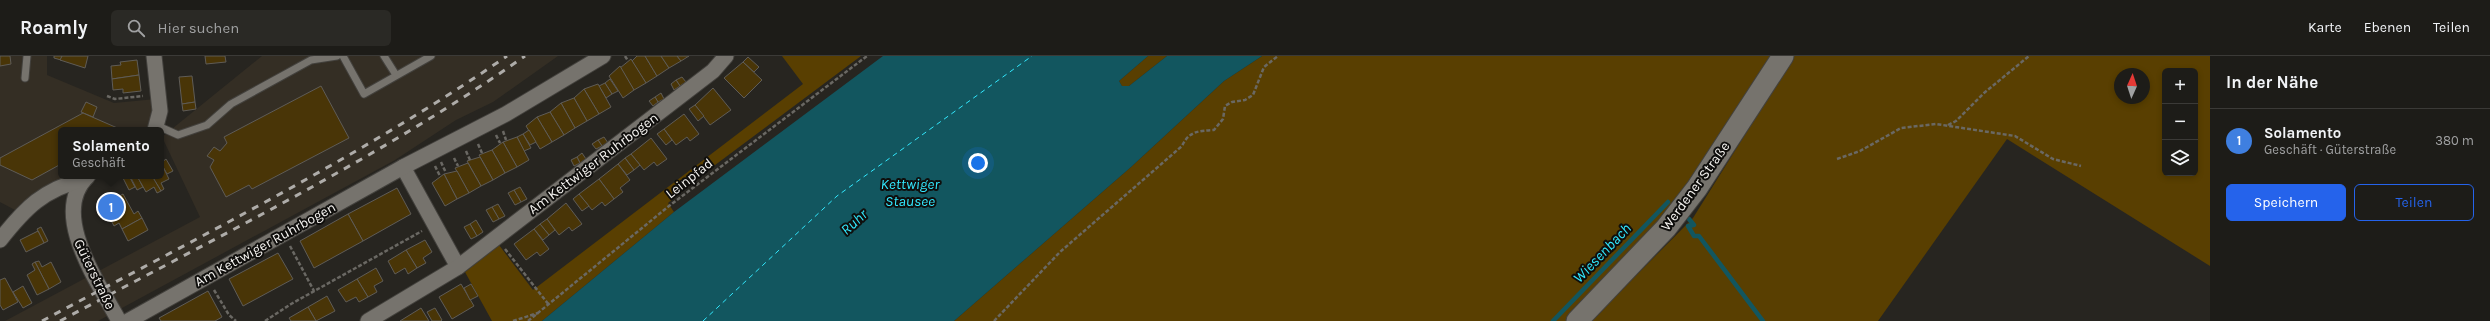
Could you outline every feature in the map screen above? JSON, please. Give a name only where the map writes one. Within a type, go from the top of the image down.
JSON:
[{"type":"main road","name":"Werdener Straße","points":[[1577,321],[1666,228],[1697,188],[1783,56]]},
{"type":"street","points":[[154,56],[160,111],[157,127]]},
{"type":"street","name":"Am Kettwiger Ruhrbogen","points":[[128,321],[403,167],[502,117],[603,56]]},
{"type":"street","name":"Am Kettwiger Ruhrbogen","points":[[368,321],[458,267],[713,71],[726,56]]},
{"type":"street","points":[[403,167],[458,267]]},
{"type":"street","name":"Güterstraße","points":[[3,232],[32,203],[65,185],[83,179]]},
{"type":"street","name":"Güterstraße","points":[[86,179],[74,208],[76,238],[119,321]]},
{"type":"lane","points":[[25,78],[27,56]]},
{"type":"lane","points":[[164,130],[178,135],[207,125],[231,104],[311,60],[336,56]]},
{"type":"lane","points":[[343,56],[364,94],[431,56]]},
{"type":"lane","points":[[384,56],[396,75]]},
{"type":"path","points":[[625,56],[628,61]]},
{"type":"path","name":"Leinpfad","points":[[528,321],[669,206],[867,56]]},
{"type":"path","points":[[994,321],[1060,252],[1182,146],[1187,136],[1195,131],[1214,130],[1223,119],[1225,106],[1232,102],[1244,100],[1253,95],[1264,67],[1278,56]]},
{"type":"path","points":[[1947,125],[1956,121],[1984,93],[2029,56]]},
{"type":"path","points":[[107,96],[115,99],[144,96]]},
{"type":"path","points":[[1837,159],[1860,150],[1901,128],[1924,124],[1947,125],[2015,136],[2053,159],[2064,164],[2080,166]]},
{"type":"path","points":[[265,321],[314,291],[434,224]]},
{"type":"path","points":[[284,234],[314,291]]},
{"type":"path","points":[[496,238],[548,305]]},
{"type":"path","points":[[215,290],[229,315],[236,321]]},
{"type":"path","points":[[512,321],[538,312]]},
{"type":"shaded area","points":[[0,56],[47,56],[47,75],[114,103],[156,99],[153,127],[58,127],[58,179],[78,179],[15,210],[0,202]]},
{"type":"shaded area","points":[[262,56],[558,56],[493,102],[456,120],[395,160],[98,321],[5,321],[200,217],[164,141],[164,135]]},
{"type":"shaded area","points":[[782,56],[861,56],[695,180],[668,203],[674,212],[542,321],[492,321],[465,272],[499,245],[533,290],[803,84]]},
{"type":"shaded area","points":[[1148,56],[1167,56],[1129,86],[1122,86],[1119,81]]},
{"type":"shaded area","points":[[1262,56],[1773,56],[1702,166],[1665,214],[1569,321],[954,321],[1131,167],[1224,81]]},
{"type":"shaded area","points":[[1794,56],[2210,56],[2210,266],[2007,139],[1878,321],[1591,321],[1693,218]]},
{"type":"water","name":"Kettwiger Stausee","points":[[883,56],[1148,56],[1119,81],[1122,86],[1129,86],[1167,56],[1262,56],[1224,81],[1131,167],[954,321],[542,321],[674,212]]},
{"type":"building","points":[[0,56],[10,56],[11,64],[0,66]]},
{"type":"building","points":[[54,56],[62,56],[61,60],[54,58]]},
{"type":"building","points":[[62,56],[88,56],[85,68],[60,60]]},
{"type":"building","points":[[205,56],[225,56],[226,62],[206,64]]},
{"type":"building","points":[[637,56],[645,56],[657,76],[646,83],[632,61]]},
{"type":"building","points":[[645,56],[661,56],[669,68],[657,76]]},
{"type":"building","points":[[661,56],[677,56],[681,61],[669,68]]},
{"type":"building","points":[[677,56],[689,56],[681,61]]},
{"type":"building","points":[[748,57],[759,67],[754,72],[743,62]]},
{"type":"building","points":[[631,59],[646,83],[634,90],[620,68]]},
{"type":"building","points":[[137,60],[139,75],[112,79],[111,66],[121,65],[120,62]]},
{"type":"building","points":[[743,62],[762,80],[744,98],[724,78]]},
{"type":"building","points":[[620,66],[634,90],[623,98],[609,76]]},
{"type":"building","points":[[139,75],[141,91],[123,93],[123,89],[113,90],[112,79]]},
{"type":"building","points":[[192,76],[195,102],[182,104],[179,77]]},
{"type":"building","points":[[682,77],[686,82],[680,86],[676,80]]},
{"type":"building","points":[[610,79],[618,91],[612,94],[605,83]]},
{"type":"building","points":[[676,80],[680,86],[674,90],[671,84]]},
{"type":"building","points":[[605,83],[612,94],[606,98],[599,86]]},
{"type":"building","points":[[598,84],[611,107],[599,114],[584,89]]},
{"type":"building","points":[[321,86],[349,138],[252,189],[249,185],[226,197],[210,167],[214,160],[207,156],[214,147],[220,151],[227,143],[224,137]]},
{"type":"building","points":[[713,88],[731,110],[710,125],[695,105]]},
{"type":"building","points":[[584,89],[599,114],[587,121],[574,98]]},
{"type":"building","points":[[661,93],[664,99],[658,102],[655,97]]},
{"type":"building","points":[[655,97],[658,102],[653,106],[649,101]]},
{"type":"building","points":[[574,98],[587,121],[575,128],[561,103]]},
{"type":"building","points":[[86,102],[97,107],[93,117],[81,112]]},
{"type":"building","points":[[195,102],[196,109],[183,111],[182,104]]},
{"type":"building","points":[[561,103],[575,128],[564,135],[550,112]]},
{"type":"building","points":[[695,105],[704,116],[698,121],[689,109]]},
{"type":"building","points":[[550,112],[564,135],[552,142],[537,117]]},
{"type":"building","points":[[83,113],[115,127],[58,127],[58,166],[32,180],[0,165],[0,158]]},
{"type":"building","points":[[684,114],[699,134],[690,141],[687,137],[676,145],[664,129]]},
{"type":"building","points":[[537,117],[552,142],[540,149],[526,126]]},
{"type":"building","points":[[664,129],[672,140],[666,145],[657,134]]},
{"type":"building","points":[[529,130],[536,142],[530,145],[523,134]]},
{"type":"building","points":[[523,134],[531,148],[524,151],[517,137]]},
{"type":"building","points":[[517,137],[529,160],[517,167],[503,142]]},
{"type":"building","points":[[604,137],[608,143],[602,146],[598,140]]},
{"type":"building","points":[[651,138],[667,159],[657,166],[654,162],[644,170],[631,154]]},
{"type":"building","points":[[598,140],[602,146],[596,149],[592,144]]},
{"type":"building","points":[[503,142],[517,167],[505,173],[492,150]]},
{"type":"building","points":[[492,150],[505,173],[493,180],[479,155]]},
{"type":"building","points":[[582,153],[586,159],[580,163],[577,157]]},
{"type":"building","points":[[631,154],[640,165],[634,170],[625,158]]},
{"type":"building","points":[[480,157],[493,180],[481,186],[467,161]]},
{"type":"building","points":[[577,157],[580,163],[574,166],[571,160]]},
{"type":"building","points":[[625,158],[634,170],[627,175],[618,164]]},
{"type":"building","points":[[166,159],[173,171],[167,174],[164,168],[164,161]]},
{"type":"building","points":[[468,163],[481,186],[469,193],[455,168]]},
{"type":"building","points":[[618,164],[630,180],[620,188],[623,192],[614,199],[599,179]]},
{"type":"building","points":[[164,169],[169,179],[161,183],[164,189],[161,191],[154,179],[164,179]]},
{"type":"building","points":[[457,171],[469,193],[457,199],[444,174]]},
{"type":"building","points":[[444,174],[457,199],[445,206],[432,183]]},
{"type":"building","points":[[124,179],[131,179],[135,187],[129,190]]},
{"type":"building","points":[[132,179],[139,179],[143,187],[137,190]]},
{"type":"building","points":[[139,179],[154,179],[161,191],[157,193],[154,187],[146,192]]},
{"type":"building","points":[[599,179],[614,199],[605,206],[602,202],[592,210],[579,194]]},
{"type":"building","points":[[520,187],[527,199],[521,202],[514,190]]},
{"type":"building","points":[[397,188],[411,214],[363,241],[348,214]]},
{"type":"building","points":[[514,190],[521,202],[515,205],[508,193]]},
{"type":"building","points":[[123,194],[134,214],[138,211],[142,218],[122,229],[119,223],[114,226],[103,205]]},
{"type":"building","points":[[579,194],[589,206],[582,211],[573,199]]},
{"type":"building","points":[[566,203],[582,224],[572,231],[569,227],[559,235],[547,219]]},
{"type":"building","points":[[498,204],[505,216],[499,219],[492,207]]},
{"type":"building","points":[[492,207],[499,219],[493,222],[486,210]]},
{"type":"building","points":[[348,214],[363,241],[314,268],[300,241]]},
{"type":"building","points":[[142,218],[148,230],[128,241],[122,229]]},
{"type":"building","points":[[547,219],[555,230],[549,235],[540,224]]},
{"type":"building","points":[[476,220],[483,232],[477,236],[470,224]]},
{"type":"building","points":[[470,224],[477,236],[471,239],[464,227]]},
{"type":"building","points":[[540,224],[549,235],[543,240],[534,229]]},
{"type":"building","points":[[41,227],[48,241],[44,243],[37,229]]},
{"type":"building","points":[[534,229],[549,249],[540,256],[537,252],[526,260],[514,244]]},
{"type":"building","points":[[38,231],[44,243],[26,252],[20,240]]},
{"type":"building","points":[[425,240],[432,252],[423,258],[426,263],[417,268],[406,250]]},
{"type":"building","points":[[406,250],[417,268],[408,274],[405,268],[395,274],[388,261]]},
{"type":"building","points":[[278,253],[293,279],[243,306],[229,279]]},
{"type":"building","points":[[39,261],[42,267],[51,262],[61,282],[49,289],[35,262]]},
{"type":"building","points":[[35,262],[49,289],[37,295],[27,275],[35,270],[32,264]]},
{"type":"building","points":[[376,268],[383,281],[374,286],[377,292],[368,297],[357,279]]},
{"type":"building","points":[[5,278],[18,302],[3,310],[0,305],[0,280]]},
{"type":"building","points":[[357,279],[368,297],[359,302],[356,297],[346,302],[338,290]]},
{"type":"building","points":[[461,284],[474,306],[452,319],[439,297]]},
{"type":"building","points":[[471,284],[478,296],[470,300],[464,288]]},
{"type":"building","points":[[23,286],[32,303],[23,308],[13,292]]},
{"type":"building","points":[[208,291],[222,317],[215,321],[161,321],[159,318]]},
{"type":"building","points":[[327,296],[335,311],[316,321],[308,307]]},
{"type":"building","points":[[308,307],[316,321],[291,321],[289,318]]},
{"type":"building","points":[[421,308],[429,321],[400,321]]},
{"type":"building","points":[[435,308],[442,320],[441,321],[432,321],[427,312]]},
{"type":"waterway","name":"Wiesenbach","points":[[1553,321],[1668,202]]},
{"type":"waterway","name":"Wiesenbach","points":[[1689,219],[1694,225],[1688,226],[1694,236],[1699,236],[1763,321]]},
{"type":"ferry route","points":[[703,321],[837,196],[1032,56]]},
{"type":"railway","points":[[42,321],[219,227],[337,162],[451,93],[507,56]]},
{"type":"railway","points":[[60,321],[296,196],[355,163],[469,94],[525,56]]},
{"type":"place","name":"Solamento","points":[[111,207]]},
{"type":"water label","name":"Ruhr","points":[[854,222]]}]
